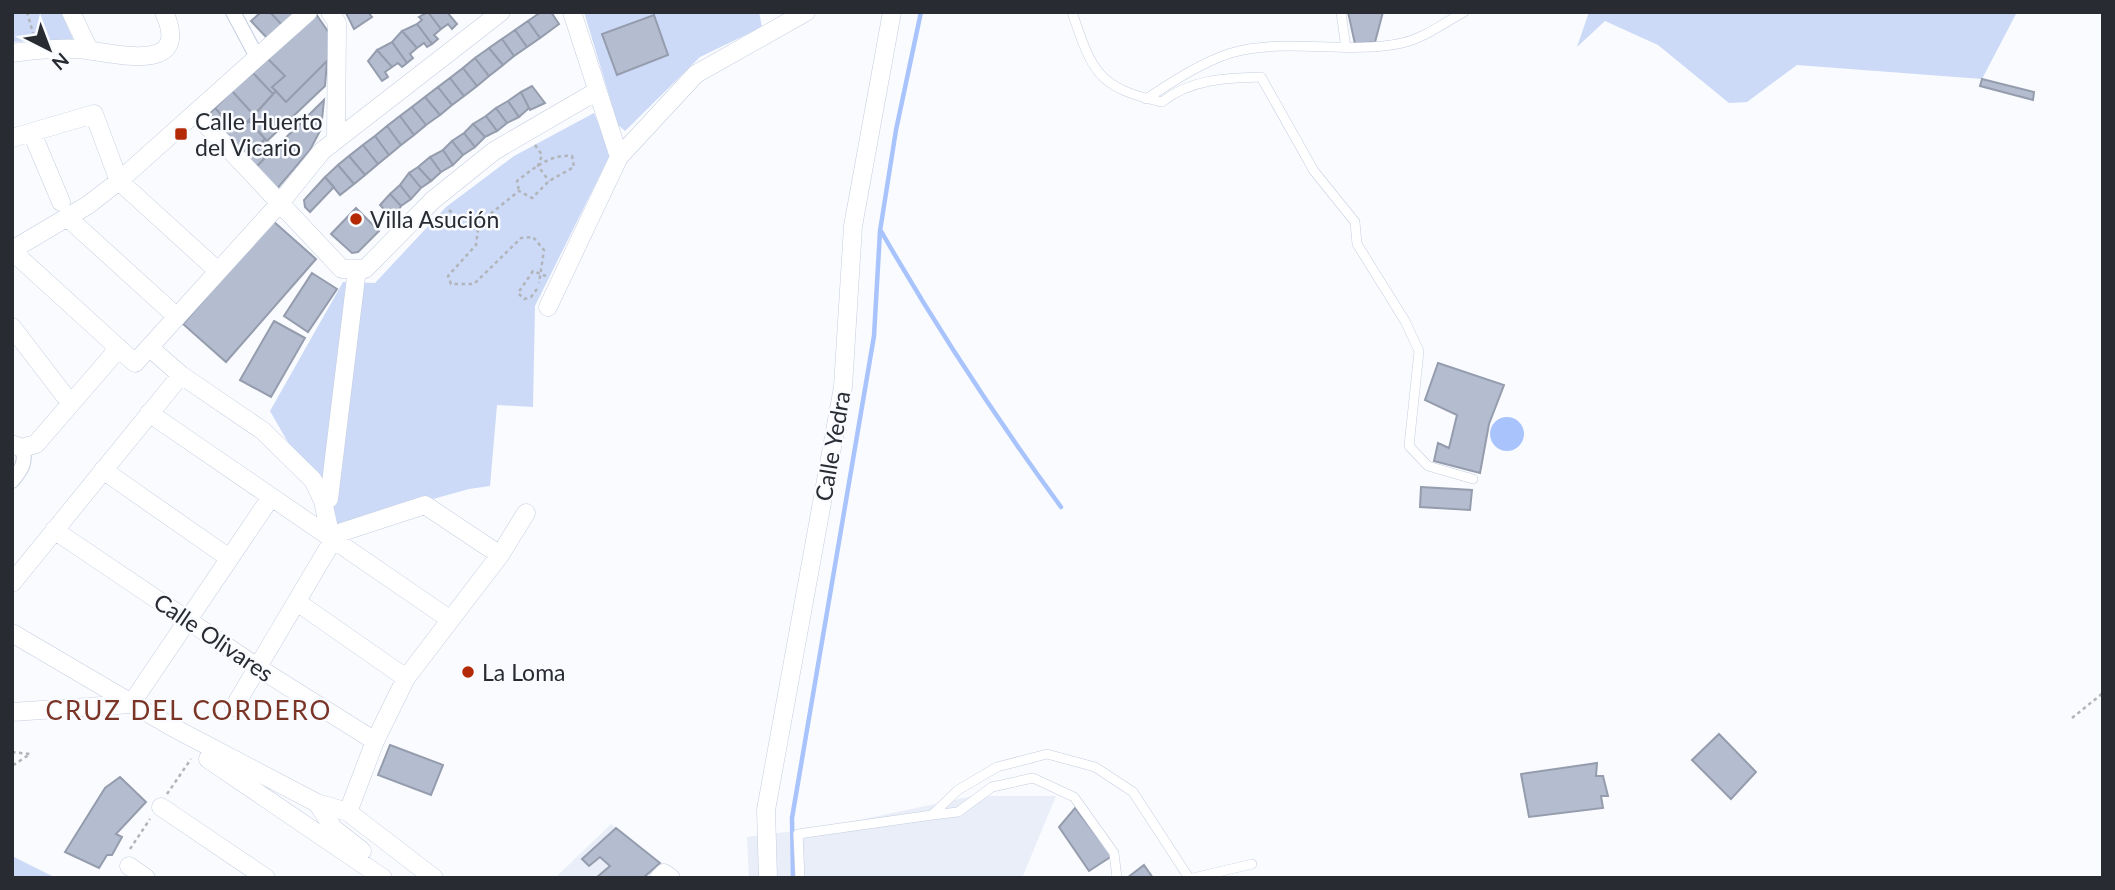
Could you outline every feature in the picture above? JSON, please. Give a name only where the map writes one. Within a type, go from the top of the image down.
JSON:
[{"type":"street","points":[[71,12],[89,50]]},
{"type":"street","points":[[12,54],[37,50],[89,50],[136,59],[155,54],[170,42],[171,27],[164,12]]},
{"type":"street","points":[[233,12],[257,57]]},
{"type":"street","points":[[308,12],[119,181],[64,210],[12,251],[135,363],[280,203],[322,151],[501,12]]},
{"type":"street","points":[[330,12],[337,23],[336,140]]},
{"type":"street","points":[[572,12],[619,157]]},
{"type":"street","points":[[548,307],[619,157],[696,74],[777,20],[807,12]]},
{"type":"street","name":"Calle Yedra","points":[[768,878],[766,810],[843,387],[853,226],[892,12]]},
{"type":"street","points":[[330,499],[361,269],[437,198],[494,151],[597,91]]},
{"type":"street","points":[[195,113],[342,269],[361,269]]},
{"type":"street","points":[[12,138],[94,114],[119,181],[218,271]]},
{"type":"street","points":[[32,133],[64,210],[177,317]]},
{"type":"street","points":[[12,327],[71,404]]},
{"type":"street","points":[[12,481],[21,470],[25,457],[24,445],[71,404],[119,348]]},
{"type":"street","points":[[150,348],[181,376],[263,430],[313,481],[323,501],[332,539]]},
{"type":"street","points":[[12,583],[181,376]]},
{"type":"street","points":[[149,413],[442,614]]},
{"type":"street","points":[[103,470],[229,558]]},
{"type":"street","points":[[131,704],[271,497]]},
{"type":"street","points":[[234,707],[332,539],[342,532],[425,505],[500,555]]},
{"type":"street","points":[[348,812],[376,741],[406,678],[500,555],[526,513]]},
{"type":"street","name":"Calle Olivares","points":[[54,530],[257,667],[376,741]]},
{"type":"street","points":[[297,602],[406,678]]},
{"type":"street","points":[[12,633],[131,704],[317,803],[348,812],[434,878]]},
{"type":"street","points":[[12,712],[131,704]]},
{"type":"street","points":[[208,760],[383,878]]},
{"type":"street","points":[[317,803],[333,828],[372,858],[383,878]]},
{"type":"street","points":[[161,807],[266,878]]},
{"type":"street","points":[[129,866],[146,878]]},
{"type":"street","points":[[659,878],[664,873],[671,878]]},
{"type":"lane","points":[[1072,12],[1089,61],[1098,74],[1128,95],[1162,102],[1173,93],[1217,79],[1261,77],[1314,171],[1355,222],[1357,244],[1405,321],[1419,351],[1409,446],[1428,466],[1473,479]]},
{"type":"lane","points":[[1341,12],[1346,48]]},
{"type":"lane","points":[[1146,99],[1176,79],[1231,53],[1277,47],[1346,48],[1405,43],[1464,12]]},
{"type":"lane","points":[[932,815],[958,790],[997,767],[1047,754],[1095,767],[1133,792],[1191,878],[1252,864]]},
{"type":"lane","points":[[800,878],[798,834],[958,811],[992,787],[1033,778],[1074,797],[1114,852],[1117,878]]},
{"type":"path","points":[[27,12],[37,50]]},
{"type":"path","points":[[526,131],[542,155],[538,166]]},
{"type":"path","points":[[558,155],[572,156],[574,167],[549,181],[532,198],[519,191],[517,181],[538,166],[558,155]]},
{"type":"path","points":[[538,166],[549,181]]},
{"type":"path","points":[[519,191],[484,219],[475,245],[448,276],[452,284],[474,284],[521,238],[533,237],[544,250],[539,274],[540,286],[531,297],[524,299],[518,293],[524,279],[533,271],[539,274],[561,278]]},
{"type":"path","points":[[437,198],[466,226],[478,230]]},
{"type":"path","points":[[2072,718],[2103,693]]},
{"type":"path","points":[[12,752],[30,754],[12,766]]},
{"type":"shaded area","points":[[12,12],[61,12],[73,39],[12,42]]},
{"type":"shaded area","points":[[584,12],[759,12],[762,27],[700,57],[625,131],[618,125]]},
{"type":"shaded area","points":[[1589,12],[2017,12],[1982,79],[1797,65],[1747,102],[1729,103],[1658,45],[1605,21],[1577,47]]},
{"type":"shaded area","points":[[594,113],[611,153],[535,306],[533,407],[497,405],[490,486],[469,489],[336,526],[270,411],[343,282],[375,283],[446,207],[514,156]]},
{"type":"shaded area","points":[[973,796],[1056,796],[1022,878],[749,878],[747,837],[826,827]]},
{"type":"shaded area","points":[[611,824],[678,878],[555,878]]},
{"type":"shaded area","points":[[12,856],[56,878],[12,878]]},
{"type":"water","points":[[1507,417],[1519,422],[1524,434],[1519,446],[1507,451],[1495,446],[1490,434],[1495,422]]},
{"type":"building","points":[[261,12],[270,12],[282,25],[268,39],[251,21]]},
{"type":"building","points":[[270,12],[295,12],[282,25]]},
{"type":"building","points":[[368,12],[372,17],[354,29],[346,13]]},
{"type":"building","points":[[428,12],[447,12],[457,24],[452,29],[448,24],[441,29]]},
{"type":"building","points":[[428,12],[441,29],[434,35],[438,39],[432,44],[417,24],[422,20],[419,17]]},
{"type":"building","points":[[541,12],[551,12],[559,24],[540,38],[528,21]]},
{"type":"building","points":[[1348,12],[1383,12],[1375,42],[1355,44]]},
{"type":"building","points":[[316,14],[329,33],[328,60],[286,102],[272,87],[285,76],[268,59]]},
{"type":"building","points":[[654,15],[668,55],[617,75],[602,34]]},
{"type":"building","points":[[528,21],[540,38],[527,47],[515,30]]},
{"type":"building","points":[[417,24],[432,44],[427,47],[424,43],[417,48],[402,31]]},
{"type":"building","points":[[515,30],[527,47],[514,56],[502,39]]},
{"type":"building","points":[[402,31],[417,48],[410,54],[413,58],[407,63],[392,42]]},
{"type":"building","points":[[502,39],[514,56],[503,65],[489,48]]},
{"type":"building","points":[[392,42],[407,63],[402,67],[398,63],[392,67],[377,50]]},
{"type":"building","points":[[489,48],[503,65],[489,76],[475,58]]},
{"type":"building","points":[[377,50],[392,67],[385,72],[388,77],[382,81],[368,61]]},
{"type":"building","points":[[475,58],[489,76],[477,86],[463,68]]},
{"type":"building","points":[[268,59],[285,76],[272,87],[276,91],[273,94],[253,73]]},
{"type":"building","points":[[327,61],[325,86],[267,141],[249,121],[276,91],[286,102]]},
{"type":"building","points":[[463,68],[477,86],[464,96],[450,78]]},
{"type":"building","points":[[253,73],[273,94],[254,115],[232,91]]},
{"type":"building","points":[[450,78],[464,96],[452,105],[438,87]]},
{"type":"building","points":[[1982,79],[2034,92],[2033,100],[1980,86]]},
{"type":"building","points":[[532,86],[545,103],[530,110],[521,92]]},
{"type":"building","points":[[438,87],[452,105],[440,115],[425,97]]},
{"type":"building","points":[[232,91],[254,115],[237,132],[215,108]]},
{"type":"building","points":[[521,92],[529,108],[519,117],[508,101]]},
{"type":"building","points":[[425,97],[440,115],[426,125],[412,107]]},
{"type":"building","points":[[324,100],[321,129],[310,150],[276,190],[255,168]]},
{"type":"building","points":[[508,101],[519,117],[507,123],[496,108]]},
{"type":"building","points":[[412,107],[426,125],[414,135],[400,116]]},
{"type":"building","points":[[215,108],[237,132],[249,121],[265,139],[246,157],[206,117]]},
{"type":"building","points":[[496,108],[507,123],[497,131],[486,116]]},
{"type":"building","points":[[400,116],[414,135],[401,145],[387,126]]},
{"type":"building","points":[[486,116],[497,131],[485,137],[473,124]]},
{"type":"building","points":[[473,124],[485,137],[475,147],[464,133]]},
{"type":"building","points":[[387,126],[401,145],[389,155],[375,136]]},
{"type":"building","points":[[464,133],[475,147],[463,155],[452,141]]},
{"type":"building","points":[[375,136],[389,155],[378,164],[363,145]]},
{"type":"building","points":[[265,139],[275,148],[255,168],[246,157]]},
{"type":"building","points":[[452,141],[463,155],[453,165],[443,150]]},
{"type":"building","points":[[363,145],[378,164],[365,175],[349,156]]},
{"type":"building","points":[[443,150],[453,165],[441,172],[430,157]]},
{"type":"building","points":[[349,156],[365,175],[354,184],[338,165]]},
{"type":"building","points":[[430,157],[441,172],[431,181],[418,167]]},
{"type":"building","points":[[338,165],[354,184],[340,195],[325,177]]},
{"type":"building","points":[[418,167],[431,181],[421,188],[409,173]]},
{"type":"building","points":[[409,173],[421,188],[411,199],[400,185]]},
{"type":"building","points":[[325,177],[334,187],[310,212],[305,207],[304,200]]},
{"type":"building","points":[[400,185],[411,199],[401,206],[390,194]]},
{"type":"building","points":[[390,194],[401,206],[393,219],[380,205]]},
{"type":"building","name":"Villa Asución","points":[[356,208],[379,231],[358,252],[352,253],[331,234]]},
{"type":"building","points":[[273,221],[316,259],[226,362],[183,324]]},
{"type":"building","points":[[312,273],[337,289],[308,332],[284,316]]},
{"type":"building","points":[[274,321],[305,338],[271,397],[240,380]]},
{"type":"building","points":[[1438,363],[1504,385],[1489,424],[1480,473],[1434,461],[1438,443],[1449,448],[1457,415],[1425,400]]},
{"type":"building","points":[[1421,487],[1472,490],[1470,510],[1420,507]]},
{"type":"building","points":[[1719,734],[1756,772],[1731,799],[1692,760]]},
{"type":"building","points":[[390,745],[443,765],[431,795],[378,775]]},
{"type":"building","points":[[1597,763],[1596,776],[1603,776],[1608,796],[1601,796],[1603,808],[1529,817],[1521,774]]},
{"type":"building","points":[[120,777],[146,802],[116,834],[122,837],[112,855],[107,855],[99,868],[65,852],[105,788]]},
{"type":"building","points":[[1075,808],[1112,856],[1089,871],[1059,827]]},
{"type":"building","points":[[616,828],[660,863],[643,878],[596,878],[610,866],[600,857],[589,866],[582,859]]},
{"type":"building","points":[[1144,865],[1153,878],[1127,878]]},
{"type":"waterway","points":[[793,878],[792,818],[874,336],[880,231],[896,130],[921,12]]},
{"type":"waterway","points":[[881,231],[967,372],[1061,507]]},
{"type":"place","name":"Calle Huerto del Vicario","points":[[181,134]]},
{"type":"place","name":"Villa Asución","points":[[356,219]]},
{"type":"place","name":"La Loma","points":[[468,672]]},
{"type":"district","name":"CRUZ DEL CORDERO","points":[[189,710]]}]
